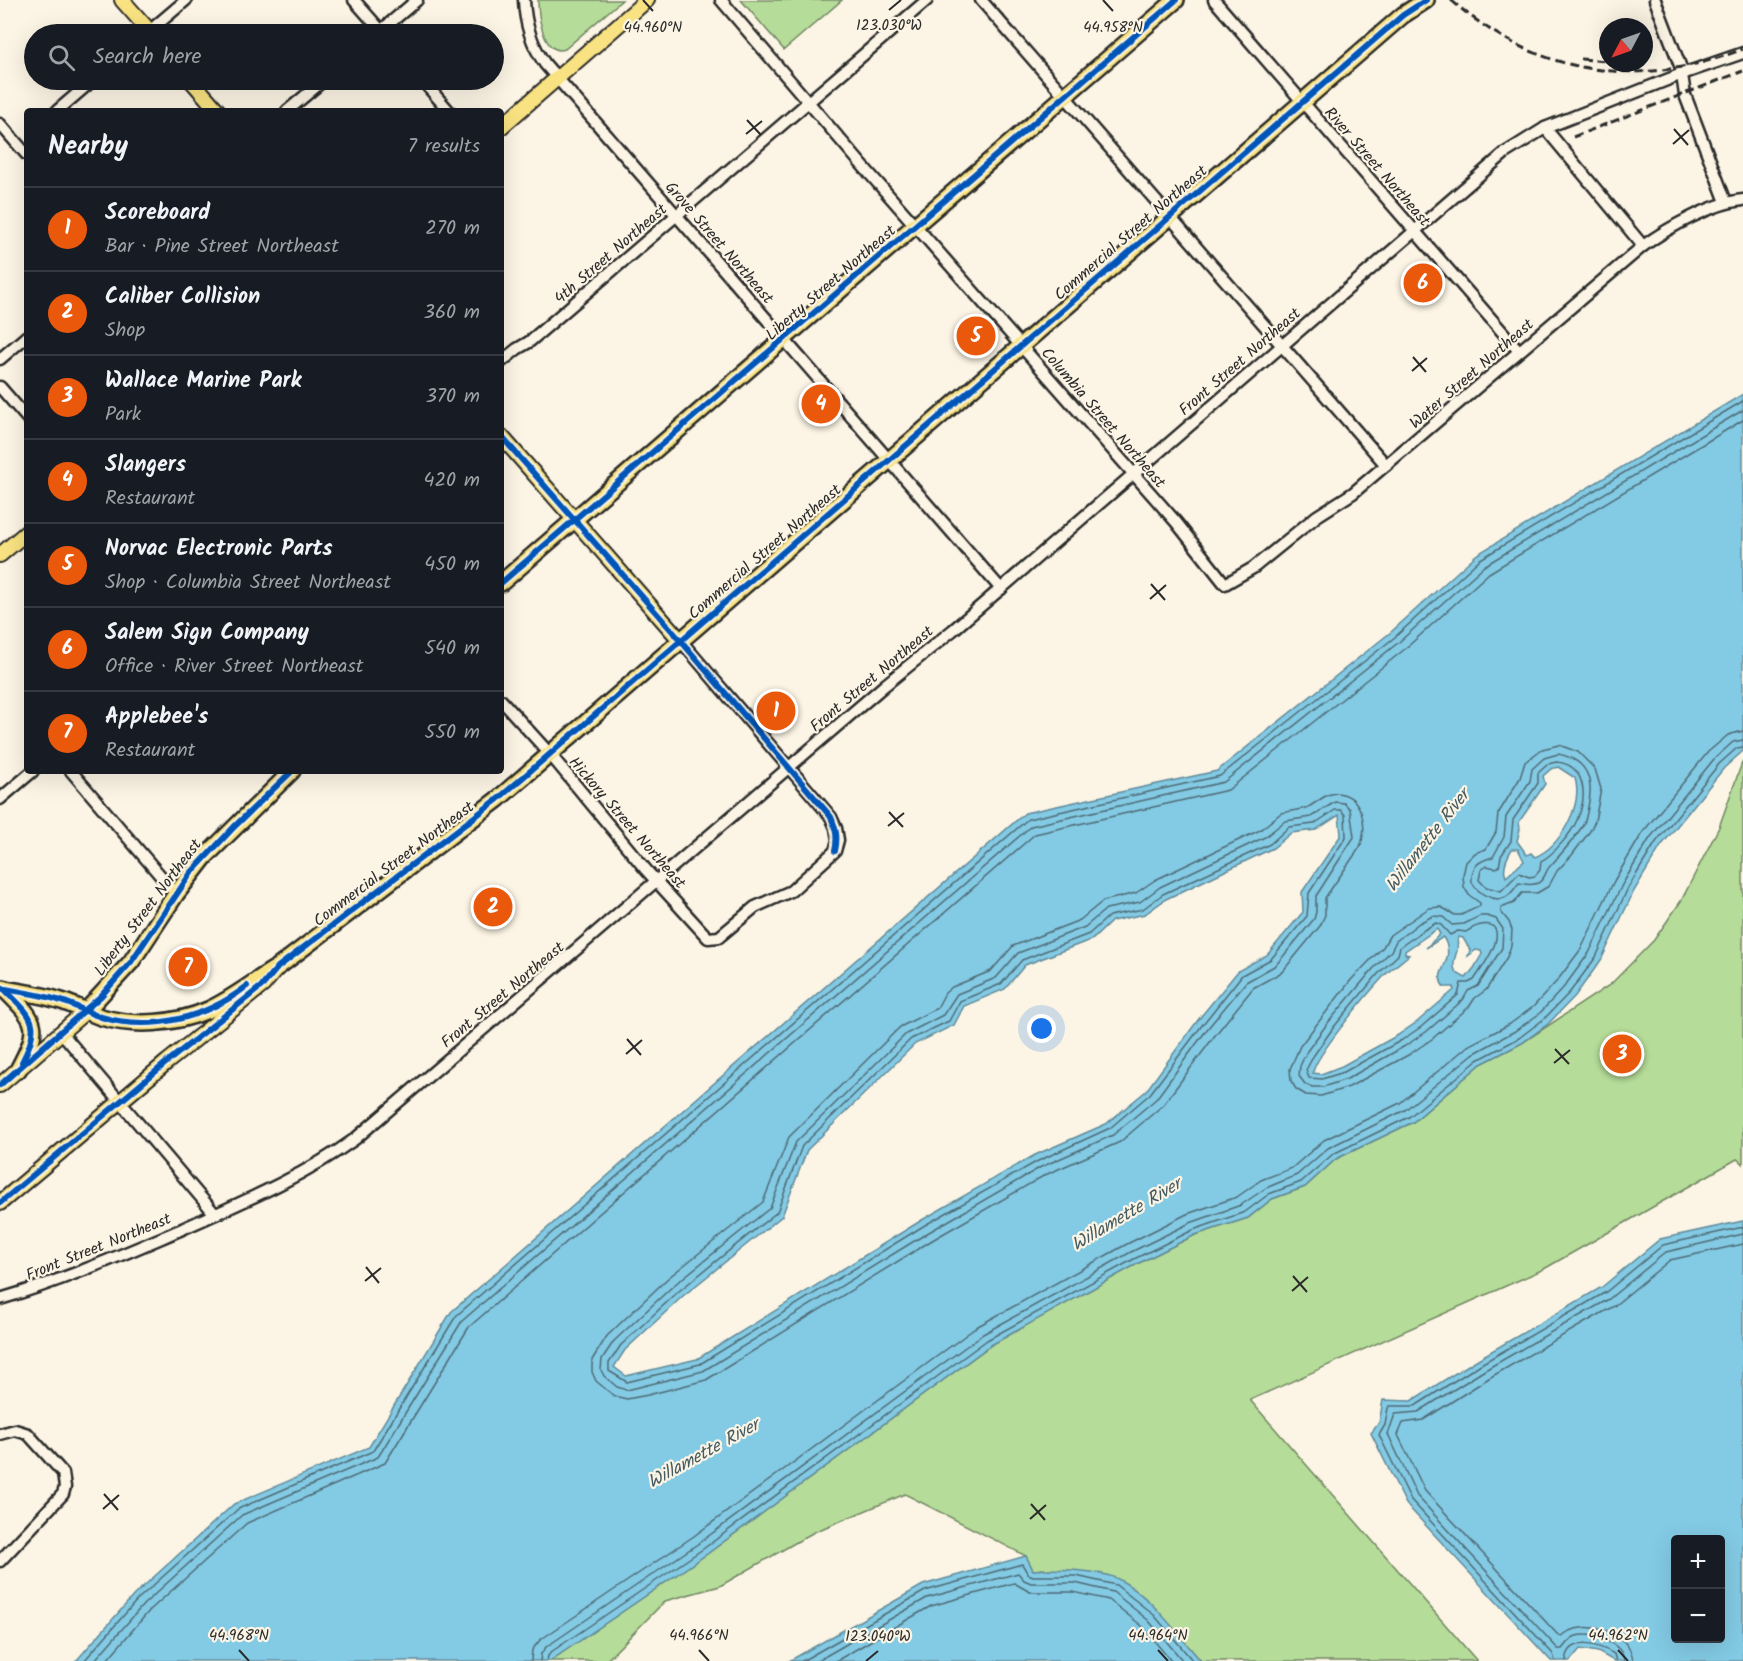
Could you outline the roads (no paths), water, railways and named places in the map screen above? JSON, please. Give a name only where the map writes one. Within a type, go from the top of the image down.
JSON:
[{"type":"highway","name":"Liberty Street Northeast","points":[[504,580],[1176,0]]},
{"type":"highway","name":"Commercial Street Northeast","points":[[278,967],[498,799],[1169,216],[1403,15],[1426,0]]},
{"type":"highway","name":"Liberty Street Northeast","points":[[86,1011],[131,962],[176,894],[204,858],[289,774]]},
{"type":"highway","points":[[1,988],[60,1000],[100,1017],[149,1023],[192,1016],[223,1003],[278,967]]},
{"type":"highway","points":[[1,988],[27,1012],[33,1027],[31,1042],[18,1070]]},
{"type":"main road","points":[[122,0],[142,24]]},
{"type":"main road","points":[[504,124],[647,0]]},
{"type":"main road","points":[[200,90],[215,108]]},
{"type":"main road","points":[[504,439],[681,641]]},
{"type":"main road","points":[[0,555],[24,535]]},
{"type":"main road","name":"Commercial Street Northeast","points":[[0,1203],[120,1101],[263,985],[278,967]]},
{"type":"main road","name":"Liberty Street Northeast","points":[[0,1085],[86,1011]]},
{"type":"street","points":[[159,24],[186,0]]},
{"type":"street","points":[[354,0],[373,24]]},
{"type":"street","points":[[390,24],[417,0]]},
{"type":"street","name":"Grove Street Northeast","points":[[524,0],[525,18],[531,41],[545,64],[1001,589]]},
{"type":"street","name":"Columbia Street Northeast","points":[[721,0],[1176,522],[1225,584]]},
{"type":"street","name":"4th Street Northeast","points":[[504,360],[529,342],[927,0]]},
{"type":"street","points":[[981,0],[1386,465]]},
{"type":"street","name":"River Street Northeast","points":[[1214,0],[1519,351]]},
{"type":"street","points":[[1655,0],[1682,74],[1686,94],[1726,202]]},
{"type":"street","name":"Front Street Northeast","points":[[0,1299],[56,1282],[215,1214],[294,1178],[355,1139],[1001,589],[1505,153],[1545,128],[1682,74],[1743,53]]},
{"type":"street","points":[[60,108],[81,90]]},
{"type":"street","points":[[291,108],[312,90]]},
{"type":"street","points":[[430,90],[445,108]]},
{"type":"street","points":[[0,124],[24,151]]},
{"type":"street","points":[[1545,128],[1643,246]]},
{"type":"street","points":[[18,144],[24,139]]},
{"type":"street","name":"Water Street Northeast","points":[[1225,584],[1253,568],[1317,516],[1353,493],[1643,246],[1660,234],[1726,202],[1743,200]]},
{"type":"street","points":[[0,359],[24,339]]},
{"type":"street","points":[[0,387],[24,415]]},
{"type":"street","points":[[681,641],[789,768]]},
{"type":"street","name":"Hickory Street Northeast","points":[[504,703],[708,938],[719,937],[755,907],[791,891],[835,851],[836,828],[831,817],[789,768]]},
{"type":"street","points":[[0,800],[30,774]]},
{"type":"street","points":[[74,774],[176,894]]},
{"type":"street","points":[[61,1032],[215,1214]]},
{"type":"street","points":[[0,1434],[15,1430],[28,1434],[63,1473],[65,1487],[58,1499],[0,1561]]},
{"type":"water","name":"Willamette River","points":[[1743,394],[1743,751],[1724,768],[1661,846],[1634,891],[1601,960],[1575,996],[1548,1024],[1522,1043],[1481,1064],[1413,1122],[1336,1159],[1305,1187],[1272,1199],[1248,1218],[1195,1235],[1137,1264],[991,1345],[707,1554],[550,1661],[76,1661],[134,1595],[234,1504],[369,1447],[451,1312],[1025,813],[1217,771],[1391,632],[1476,555]],"holes":[[[1558,767],[1575,778],[1576,800],[1568,824],[1561,834],[1545,852],[1535,857],[1531,853],[1527,855],[1517,841],[1519,822],[1545,784],[1543,776],[1551,769]],[[1339,815],[1341,835],[1302,892],[1303,912],[1267,955],[1238,971],[1198,1020],[1146,1091],[1106,1124],[1035,1155],[922,1220],[697,1359],[626,1376],[614,1367],[625,1350],[683,1296],[782,1216],[807,1150],[915,1044],[954,1025],[964,1006],[1005,989],[1025,965],[1093,939],[1112,921],[1145,914],[1166,899],[1273,848],[1291,833],[1316,830]],[[1512,849],[1518,849],[1524,861],[1506,877],[1507,859]],[[1437,929],[1440,934],[1426,948],[1443,937],[1448,953],[1440,976],[1441,982],[1444,987],[1454,987],[1454,990],[1398,1035],[1342,1066],[1321,1074],[1313,1073],[1323,1053],[1344,1024],[1384,976],[1409,955],[1405,954],[1405,951]],[[1458,937],[1463,938],[1470,950],[1468,956],[1476,950],[1481,951],[1482,954],[1466,978],[1454,968]]]},
{"type":"water","points":[[1743,1221],[1743,1661],[1614,1661],[1598,1652],[1580,1649],[1570,1661],[1551,1661],[1406,1504],[1371,1433],[1379,1423],[1383,1400],[1411,1401],[1602,1287],[1660,1239]]},
{"type":"water","points":[[1026,1556],[1033,1570],[1053,1569],[1102,1574],[1132,1587],[1153,1606],[1201,1661],[789,1661],[923,1585]]},
{"type":"railway","points":[[1451,0],[1484,25],[1518,45],[1553,60],[1590,68],[1627,72],[1665,70],[1704,62],[1743,49]]},
{"type":"railway","points":[[1581,59],[1599,60]]},
{"type":"railway","points":[[1573,137],[1743,71]]},
{"type":"place","name":"Salem Sign Company","points":[[1423,283]]},
{"type":"place","name":"Norvac Electronic Parts","points":[[976,336]]},
{"type":"place","name":"Slangers","points":[[821,404]]},
{"type":"place","name":"Scoreboard","points":[[776,711]]},
{"type":"place","name":"Caliber Collision","points":[[493,907]]},
{"type":"place","name":"Applebee's","points":[[188,967]]},
{"type":"place","name":"Wallace Marine Park","points":[[1622,1054]]}]
